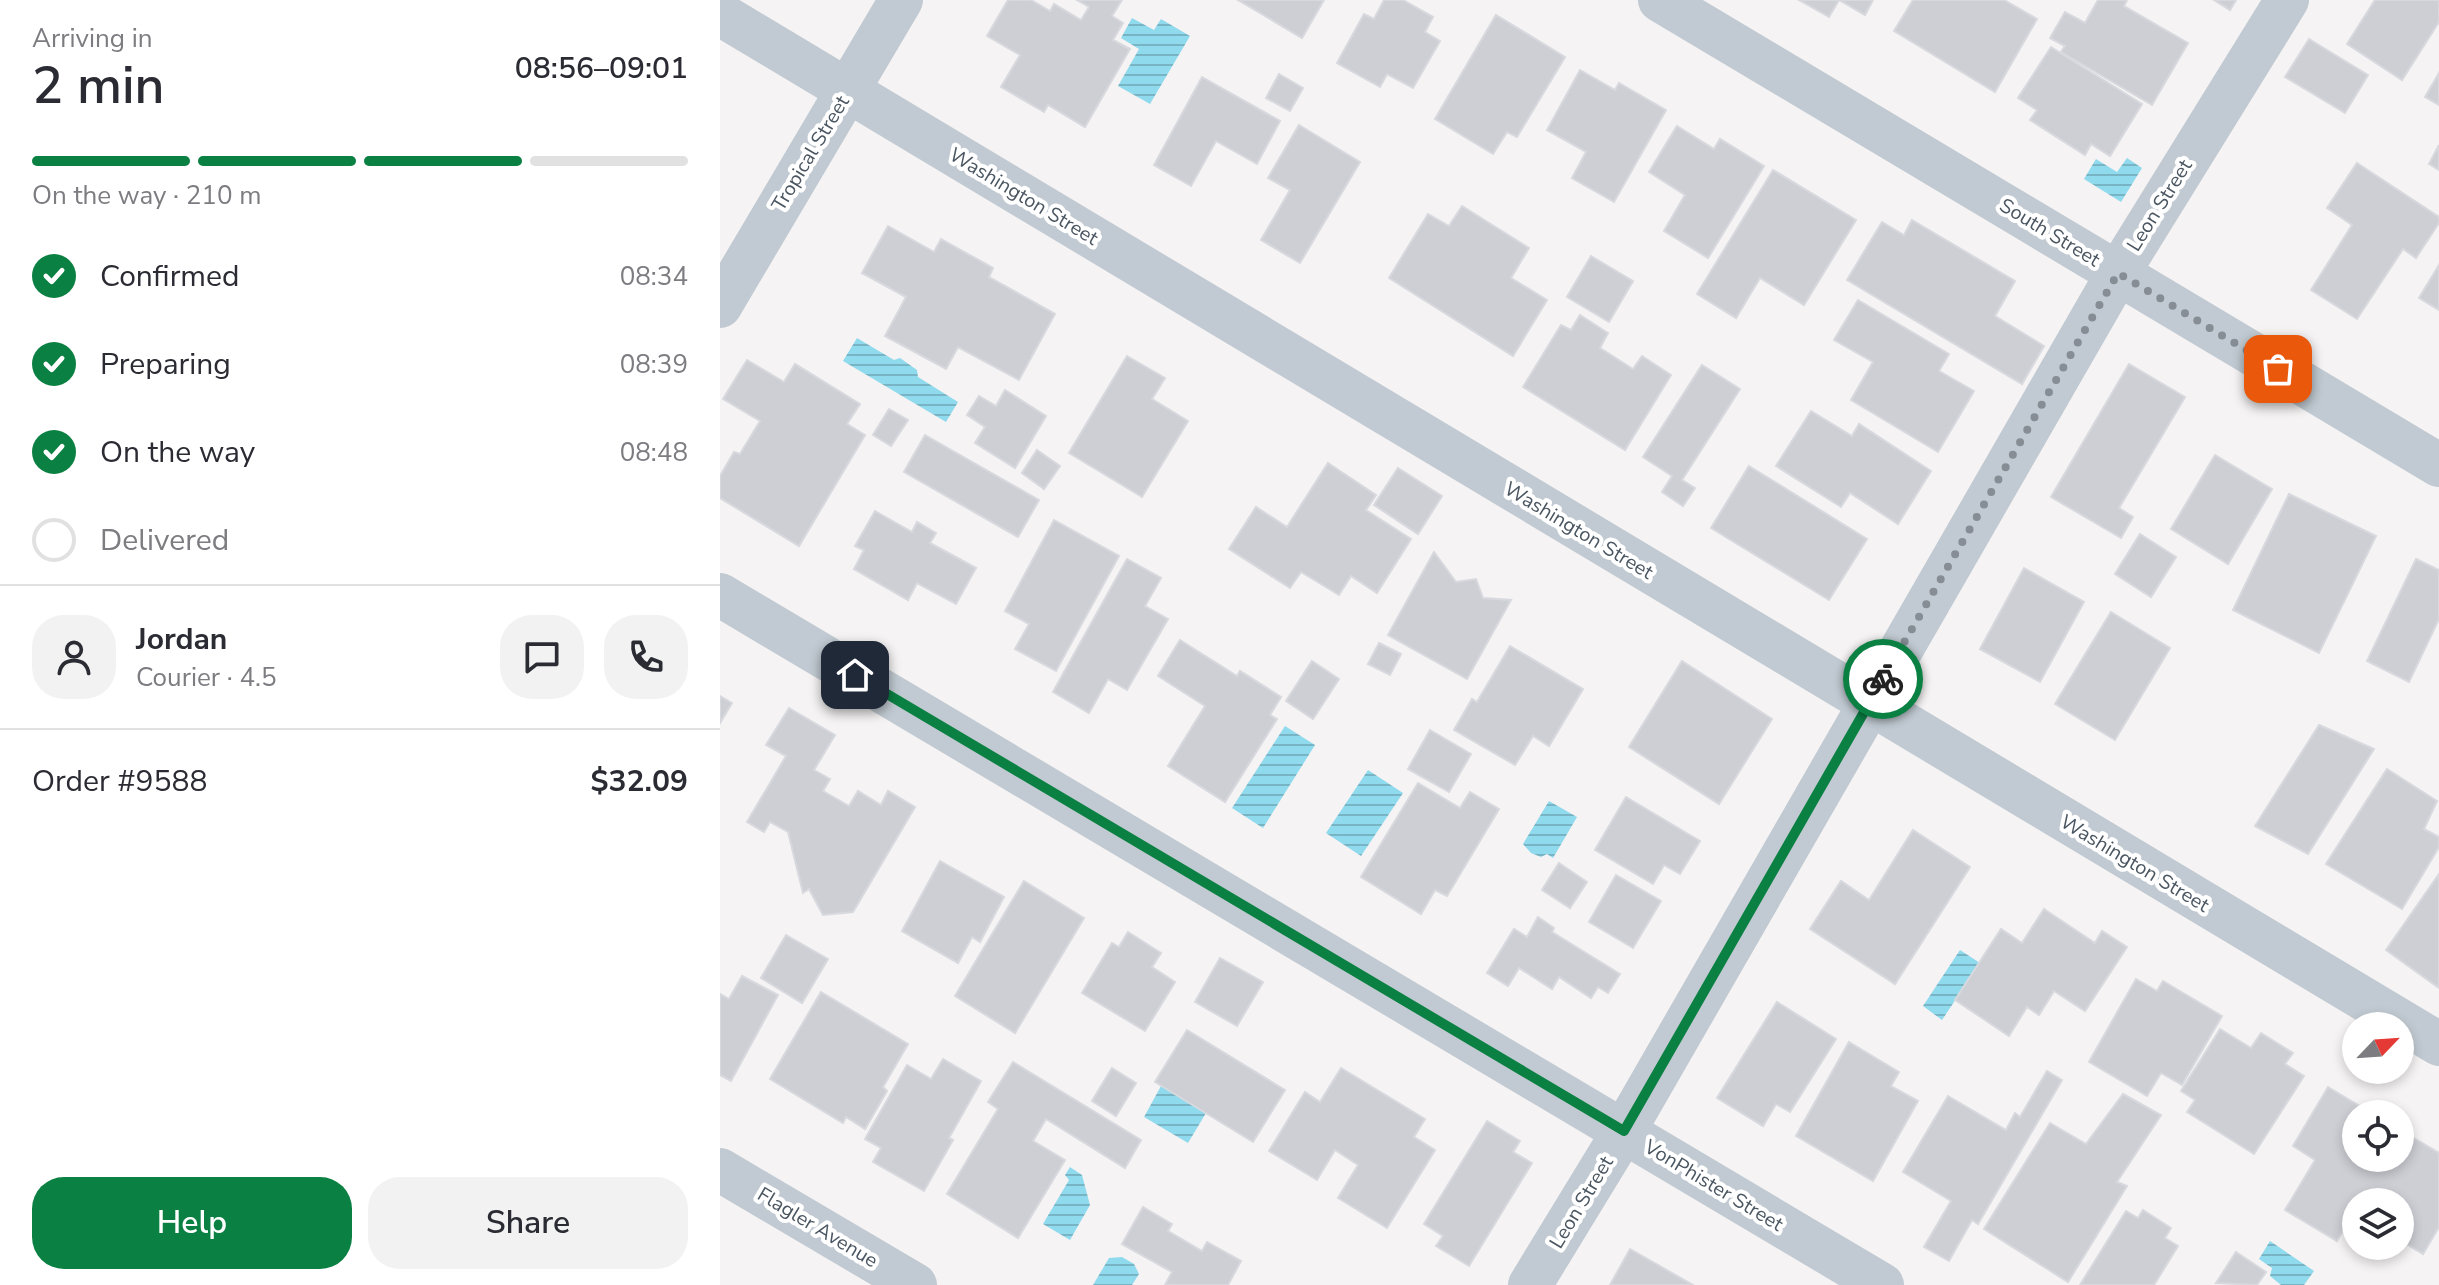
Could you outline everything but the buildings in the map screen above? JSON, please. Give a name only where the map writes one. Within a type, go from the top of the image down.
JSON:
[{"type":"street","name":"Tropical Street","points":[[720,306],[901,0]]},
{"type":"street","name":"South Street","points":[[1660,0],[2439,465]]},
{"type":"street","name":"Leon Street","points":[[1530,1285],[1624,1131],[2118,273],[2287,0]]},
{"type":"street","name":"Washington Street","points":[[720,14],[2439,1044]]},
{"type":"street","name":"VonPhister Street","points":[[720,595],[1882,1285]]},
{"type":"street","name":"Flagler Avenue","points":[[720,1170],[915,1285]]},
{"type":"water","points":[[1132,18],[1154,30],[1161,19],[1190,36],[1150,104],[1118,86],[1139,49],[1121,38]]},
{"type":"water","points":[[2127,158],[2142,168],[2121,202],[2084,179],[2096,159],[2117,172]]},
{"type":"water","points":[[857,338],[894,360],[900,358],[917,370],[918,377],[958,402],[946,422],[843,361]]},
{"type":"water","points":[[1285,726],[1315,745],[1263,828],[1232,808]]},
{"type":"water","points":[[1368,770],[1403,793],[1361,856],[1326,833]]},
{"type":"water","points":[[1549,801],[1577,817],[1553,858],[1547,854],[1541,857],[1531,853],[1523,844]]},
{"type":"water","points":[[1960,950],[1980,963],[1942,1020],[1923,1006]]},
{"type":"water","points":[[1161,1086],[1206,1113],[1188,1143],[1144,1117]]},
{"type":"water","points":[[1070,1167],[1082,1175],[1090,1205],[1070,1240],[1043,1224],[1069,1180],[1065,1175]]},
{"type":"water","points":[[2270,1241],[2314,1271],[2304,1285],[2281,1285],[2270,1276],[2272,1268],[2259,1259]]},
{"type":"water","points":[[1122,1257],[1134,1264],[1139,1274],[1132,1285],[1093,1285],[1109,1258]]},
{"type":"way so far","points":[[1883,679],[2118,273],[2278,369]]},
{"type":"route","points":[[855,675],[1624,1131],[1883,679]]}]
